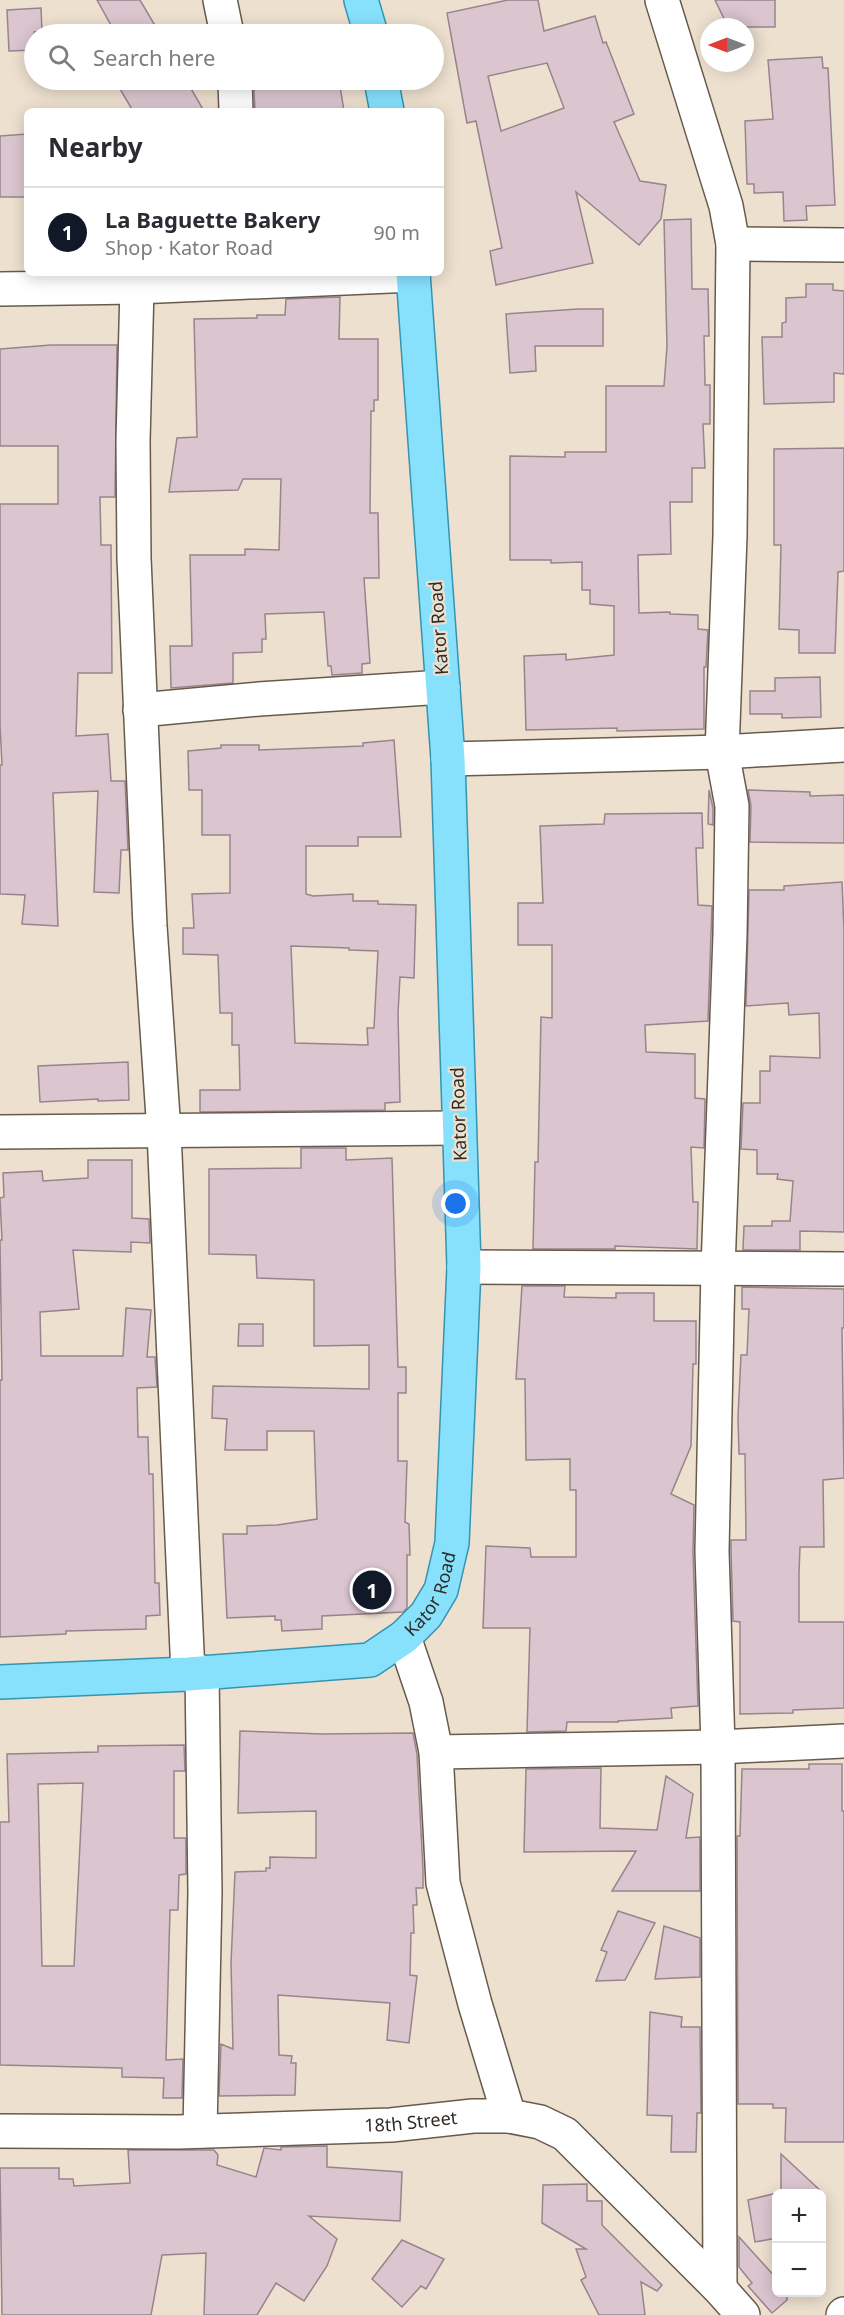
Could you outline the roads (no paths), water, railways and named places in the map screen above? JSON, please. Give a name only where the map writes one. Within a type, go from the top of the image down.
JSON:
[{"type":"main road","points":[[361,0],[368,24]]},
{"type":"main road","points":[[383,90],[386,108]]},
{"type":"main road","name":"Kator Road","points":[[0,1682],[195,1673],[370,1660],[404,1637],[426,1615],[441,1590],[452,1543],[464,1267],[448,759],[413,276]]},
{"type":"street","points":[[220,0],[225,24]]},
{"type":"street","points":[[662,0],[726,206],[733,244],[730,536],[722,752],[732,806],[730,935],[718,1269],[712,1540],[718,1747],[720,2289]]},
{"type":"street","points":[[235,90],[236,108]]},
{"type":"street","points":[[733,244],[844,245]]},
{"type":"street","points":[[0,289],[137,287],[216,279],[334,276]]},
{"type":"street","points":[[137,287],[133,441],[140,710],[150,926],[195,1673],[205,1892],[200,2131]]},
{"type":"street","points":[[140,710],[259,699],[443,687]]},
{"type":"street","points":[[448,759],[722,752],[844,745]]},
{"type":"street","points":[[0,1132],[459,1128]]},
{"type":"street","points":[[464,1267],[844,1269]]},
{"type":"street","points":[[404,1637],[426,1702],[436,1752],[443,1883],[475,2004],[509,2116]]},
{"type":"street","points":[[436,1752],[718,1747],[844,1741]]},
{"type":"street","name":"18th Street","points":[[0,2131],[200,2131],[391,2125],[473,2116],[509,2116],[540,2122],[565,2134],[720,2289],[743,2315]]},
{"type":"place","name":"La Baguette Bakery","points":[[372,1590]]}]
